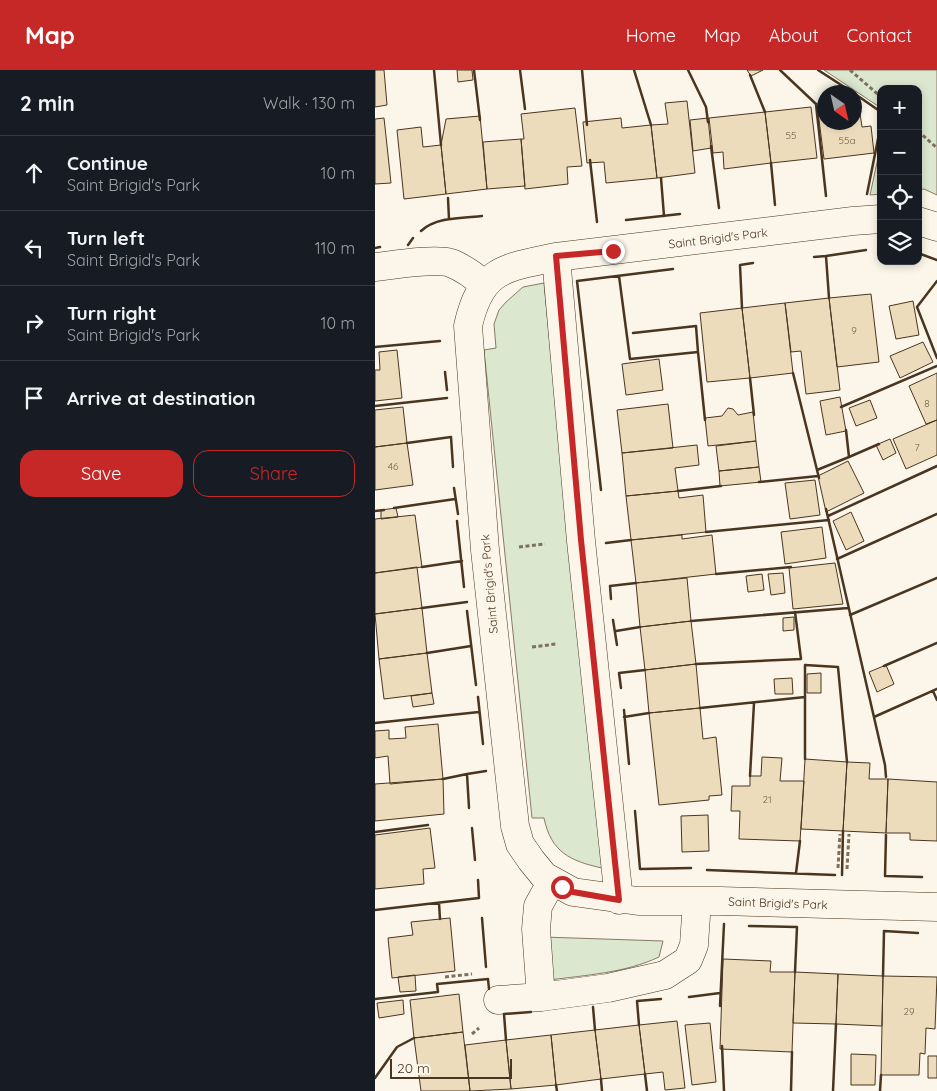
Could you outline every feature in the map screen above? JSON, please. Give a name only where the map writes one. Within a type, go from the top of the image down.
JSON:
[{"type":"street","name":"Saint Brigid's Park","points":[[877,219],[556,256],[508,267],[495,274],[484,285],[476,299],[468,326],[485,550],[515,826],[520,844],[544,876],[573,892],[619,900],[937,907]]},
{"type":"street","points":[[922,222],[937,227]]},
{"type":"street","points":[[556,256],[581,540],[619,900]]},
{"type":"street","points":[[375,267],[420,262],[450,263],[475,277],[484,285]]},
{"type":"street","points":[[541,997],[535,934],[538,906],[552,881]]},
{"type":"street","points":[[497,1000],[541,997],[608,988],[665,975],[687,960],[695,945],[697,901]]},
{"type":"path","points":[[851,70],[877,93]]},
{"type":"path","points":[[922,135],[937,148]]},
{"type":"path","points":[[485,550],[581,540]]},
{"type":"path","points":[[495,652],[591,640]]},
{"type":"path","points":[[838,873],[840,834]]},
{"type":"path","points":[[847,873],[849,834]]},
{"type":"path","points":[[445,977],[475,974]]},
{"type":"green space","points":[[824,70],[937,70],[937,195],[922,189],[922,85],[877,85],[877,105],[862,95],[862,85],[846,85]]},
{"type":"green space","points":[[877,163],[877,194],[870,195]]},
{"type":"green space","points":[[544,283],[602,868],[580,862],[564,853],[552,839],[544,818],[532,818],[484,350],[496,348],[494,324],[499,310],[506,302],[523,287]]},
{"type":"green space","points":[[543,937],[663,941],[659,957],[633,967],[605,973],[550,980]]},
{"type":"building","points":[[375,70],[384,70],[387,105],[375,107]]},
{"type":"building","points":[[457,70],[472,70],[473,80],[458,82]]},
{"type":"building","points":[[747,70],[763,70],[751,76]]},
{"type":"building","points":[[687,101],[695,173],[657,178],[651,125],[668,124],[665,103]]},
{"type":"building","points":[[811,107],[817,158],[771,163],[765,112]]},
{"type":"building","points":[[575,108],[582,166],[567,167],[568,184],[525,189],[521,139],[524,139],[521,114]]},
{"type":"building","points":[[765,112],[771,163],[724,169],[723,152],[713,153],[709,118]]},
{"type":"building","points":[[480,116],[487,189],[446,194],[441,145],[446,119]]},
{"type":"building","points":[[384,118],[391,183],[375,184],[375,119]]},
{"type":"building","points":[[621,118],[622,128],[651,125],[657,178],[606,183],[604,162],[587,163],[583,122]]},
{"type":"building","points":[[708,118],[711,148],[693,151],[690,120]]},
{"type":"building","points":[[871,126],[874,153],[824,159],[820,130],[862,130],[862,127]]},
{"type":"building","points":[[421,127],[423,147],[441,145],[446,194],[404,199],[397,130]]},
{"type":"building","points":[[521,139],[525,186],[487,189],[483,142]]},
{"type":"building","points":[[871,294],[879,362],[837,367],[829,298]]},
{"type":"building","points":[[829,298],[840,390],[806,394],[801,351],[791,352],[785,303]]},
{"type":"building","points":[[913,301],[919,335],[896,339],[889,306]]},
{"type":"building","points":[[785,303],[793,373],[750,378],[742,308]]},
{"type":"building","points":[[742,308],[750,378],[707,382],[700,313]]},
{"type":"building","points":[[923,342],[933,362],[900,378],[890,356]]},
{"type":"building","points":[[397,350],[402,398],[375,401],[375,370],[380,370],[379,352]]},
{"type":"building","points":[[659,359],[663,390],[626,395],[622,364]]},
{"type":"building","points":[[937,373],[937,420],[926,424],[909,386]]},
{"type":"building","points":[[840,397],[846,431],[826,435],[820,401]]},
{"type":"building","points":[[870,400],[877,418],[856,426],[849,408]]},
{"type":"building","points":[[668,404],[673,448],[622,453],[617,410]]},
{"type":"building","points":[[403,407],[407,443],[375,447],[375,410]]},
{"type":"building","points":[[728,408],[733,409],[738,415],[753,412],[756,441],[708,446],[705,418],[722,416]]},
{"type":"building","points":[[937,420],[937,455],[906,469],[893,439]]},
{"type":"building","points":[[890,439],[896,453],[883,460],[876,445]]},
{"type":"building","points":[[756,441],[759,467],[719,471],[716,446]]},
{"type":"building","points":[[407,443],[413,485],[375,490],[375,447]]},
{"type":"building","points":[[697,445],[699,465],[675,468],[678,491],[626,496],[622,453]]},
{"type":"building","points":[[848,461],[864,493],[826,512],[818,476]]},
{"type":"building","points":[[759,467],[761,482],[720,486],[719,471]]},
{"type":"building","points":[[815,480],[820,515],[790,519],[785,483]]},
{"type":"building","points":[[678,491],[679,498],[703,495],[706,532],[631,540],[626,496]]},
{"type":"building","points":[[396,508],[398,517],[381,519],[381,510]]},
{"type":"building","points":[[851,512],[864,541],[846,550],[833,521]]},
{"type":"building","points":[[415,515],[422,567],[375,573],[375,519]]},
{"type":"building","points":[[822,527],[826,558],[785,564],[781,532]]},
{"type":"building","points":[[682,535],[682,539],[712,535],[716,574],[636,583],[631,540]]},
{"type":"building","points":[[835,563],[843,604],[793,609],[789,568]]},
{"type":"building","points":[[417,567],[422,608],[375,614],[375,573]]},
{"type":"building","points":[[783,573],[785,593],[771,595],[768,574]]},
{"type":"building","points":[[762,574],[764,590],[748,592],[746,576]]},
{"type":"building","points":[[687,578],[691,621],[640,627],[636,583]]},
{"type":"building","points":[[422,608],[427,653],[379,659],[375,614]]},
{"type":"building","points":[[794,617],[794,630],[783,631],[783,618]]},
{"type":"building","points":[[691,621],[696,664],[645,670],[640,627]]},
{"type":"building","points":[[427,653],[432,693],[384,699],[379,659]]},
{"type":"building","points":[[696,664],[700,708],[649,713],[645,670]]},
{"type":"building","points":[[886,665],[894,684],[877,692],[869,672]]},
{"type":"building","points":[[821,673],[821,693],[807,693],[807,674]]},
{"type":"building","points":[[792,678],[793,694],[775,694],[774,679]]},
{"type":"building","points":[[432,693],[434,704],[413,707],[411,696]]},
{"type":"building","points":[[700,708],[703,739],[716,737],[722,795],[709,796],[709,800],[659,805],[649,713]]},
{"type":"building","points":[[438,724],[443,779],[390,784],[388,756],[375,758],[375,731],[389,730],[389,739],[406,738],[405,727]]},
{"type":"building","points":[[762,757],[782,758],[780,781],[804,781],[800,841],[739,839],[740,811],[731,811],[732,786],[750,786],[750,776],[761,776]]},
{"type":"building","points":[[805,759],[847,762],[843,831],[801,829]]},
{"type":"building","points":[[847,762],[870,763],[869,779],[888,779],[886,833],[843,831]]},
{"type":"building","points":[[443,779],[444,814],[375,821],[375,784]]},
{"type":"building","points":[[888,779],[937,782],[937,841],[910,840],[910,833],[886,833]]},
{"type":"building","points":[[708,815],[709,851],[682,852],[681,816]]},
{"type":"building","points":[[430,828],[435,868],[423,869],[424,884],[375,889],[375,835]]},
{"type":"building","points":[[450,918],[455,971],[392,978],[388,938],[413,935],[411,922]]},
{"type":"building","points":[[723,959],[771,961],[770,972],[795,972],[792,1052],[720,1049]]},
{"type":"building","points":[[795,972],[838,974],[836,1024],[793,1023]]},
{"type":"building","points":[[838,974],[883,976],[882,1026],[836,1024]]},
{"type":"building","points":[[415,975],[416,991],[400,992],[398,977]]},
{"type":"building","points":[[883,976],[937,977],[935,1029],[926,1028],[925,1054],[920,1053],[919,1075],[881,1075]]},
{"type":"building","points":[[459,994],[463,1032],[414,1038],[410,1000]]},
{"type":"building","points":[[403,1000],[404,1014],[379,1018],[377,1003]]},
{"type":"building","points":[[677,1021],[685,1088],[665,1090],[663,1072],[645,1074],[639,1025]]},
{"type":"building","points":[[710,1023],[716,1082],[692,1085],[685,1025]]},
{"type":"building","points":[[639,1025],[645,1074],[601,1079],[595,1030]]},
{"type":"building","points":[[595,1030],[601,1079],[556,1085],[551,1035]]},
{"type":"building","points":[[463,1032],[470,1091],[421,1091],[414,1038]]},
{"type":"building","points":[[551,1035],[556,1085],[511,1089],[506,1040]]},
{"type":"building","points":[[506,1040],[511,1089],[470,1091],[465,1045]]},
{"type":"building","points":[[851,1054],[876,1055],[875,1085],[851,1085]]},
{"type":"building","points":[[928,1056],[937,1056],[937,1078],[928,1078]]},
{"type":"wall","points":[[434,70],[441,145]]},
{"type":"wall","points":[[474,70],[480,120]]},
{"type":"wall","points":[[520,70],[525,109]]},
{"type":"wall","points":[[582,70],[587,125]]},
{"type":"wall","points":[[634,70],[651,125]]},
{"type":"wall","points":[[688,70],[706,107],[708,122]]},
{"type":"wall","points":[[780,70],[816,104],[826,196]]},
{"type":"wall","points":[[818,70],[841,85]]},
{"type":"wall","points":[[750,75],[765,112]]},
{"type":"wall","points":[[862,99],[877,109]]},
{"type":"wall","points":[[867,194],[880,130]]},
{"type":"wall","points":[[711,146],[719,208]]},
{"type":"wall","points":[[590,160],[597,222]]},
{"type":"wall","points":[[771,163],[775,205]]},
{"type":"wall","points":[[661,178],[664,216]]},
{"type":"wall","points":[[448,198],[449,219]]},
{"type":"wall","points":[[626,220],[680,214]]},
{"type":"wall","points":[[421,231],[427,226],[442,221],[482,216]]},
{"type":"wall","points":[[408,245],[413,238]]},
{"type":"wall","points":[[375,248],[380,247]]},
{"type":"wall","points":[[826,256],[866,250]]},
{"type":"wall","points":[[922,254],[937,260]]},
{"type":"wall","points":[[814,257],[826,256],[829,298]]},
{"type":"wall","points":[[742,308],[740,265],[753,263]]},
{"type":"wall","points":[[601,490],[577,281],[673,269]]},
{"type":"wall","points":[[619,276],[630,359],[698,352],[705,420]]},
{"type":"wall","points":[[937,281],[917,307],[937,358]]},
{"type":"wall","points":[[633,333],[696,326],[698,352]]},
{"type":"wall","points":[[375,347],[440,341]]},
{"type":"wall","points":[[841,407],[937,366]]},
{"type":"wall","points":[[445,372],[447,390]]},
{"type":"wall","points":[[793,373],[817,470]]},
{"type":"wall","points":[[750,378],[754,415]]},
{"type":"wall","points":[[375,406],[447,398]]},
{"type":"wall","points":[[819,478],[817,470],[849,457],[846,430]]},
{"type":"wall","points":[[407,443],[451,437],[453,467]]},
{"type":"wall","points":[[849,457],[879,444]]},
{"type":"wall","points":[[828,516],[937,466]]},
{"type":"wall","points":[[759,482],[818,476]]},
{"type":"wall","points":[[678,491],[721,486]]},
{"type":"wall","points":[[454,488],[458,514]]},
{"type":"wall","points":[[394,508],[455,499]]},
{"type":"wall","points":[[826,509],[885,765],[886,777]]},
{"type":"wall","points":[[375,511],[384,510]]},
{"type":"wall","points":[[837,559],[937,514]]},
{"type":"wall","points":[[706,532],[829,520]]},
{"type":"wall","points":[[457,521],[464,587]]},
{"type":"wall","points":[[606,543],[631,540]]},
{"type":"wall","points":[[422,567],[462,561]]},
{"type":"wall","points":[[716,574],[791,567]]},
{"type":"wall","points":[[850,615],[937,578]]},
{"type":"wall","points":[[611,599],[610,586],[636,583]]},
{"type":"wall","points":[[422,608],[467,602]]},
{"type":"wall","points":[[691,621],[848,608]]},
{"type":"wall","points":[[467,611],[476,685]]},
{"type":"wall","points":[[696,664],[801,659],[795,612]]},
{"type":"wall","points":[[613,620],[617,645]]},
{"type":"wall","points":[[616,631],[640,627]]},
{"type":"wall","points":[[884,666],[937,643]]},
{"type":"wall","points":[[427,653],[471,646]]},
{"type":"wall","points":[[805,759],[805,665],[838,667],[847,762]]},
{"type":"wall","points":[[621,688],[619,673],[645,670]]},
{"type":"wall","points":[[874,717],[937,689]]},
{"type":"wall","points":[[933,691],[937,700]]},
{"type":"wall","points":[[478,697],[483,744]]},
{"type":"wall","points":[[700,708],[805,697]]},
{"type":"wall","points":[[750,776],[754,703]]},
{"type":"wall","points":[[624,710],[629,764]]},
{"type":"wall","points":[[375,723],[479,712]]},
{"type":"wall","points":[[624,717],[649,713]]},
{"type":"wall","points":[[469,808],[467,774],[486,771]]},
{"type":"wall","points":[[443,779],[467,774]]},
{"type":"wall","points":[[635,811],[640,869],[691,868]]},
{"type":"wall","points":[[375,832],[428,825]]},
{"type":"wall","points":[[472,828],[475,860]]},
{"type":"wall","points":[[842,875],[843,831]]},
{"type":"wall","points":[[886,835],[885,876],[922,877]]},
{"type":"wall","points":[[796,873],[800,841]]},
{"type":"wall","points":[[707,870],[835,875]]},
{"type":"wall","points":[[375,910],[479,898],[478,880]]},
{"type":"wall","points":[[439,903],[440,919]]},
{"type":"wall","points":[[482,918],[486,967]]},
{"type":"wall","points":[[720,1006],[724,924]]},
{"type":"wall","points":[[749,926],[797,927],[795,972]]},
{"type":"wall","points":[[883,976],[884,931],[918,933]]},
{"type":"wall","points":[[375,999],[438,992],[437,984],[488,979],[489,989]]},
{"type":"wall","points":[[689,997],[720,993]]},
{"type":"wall","points":[[639,1025],[637,1001],[661,999]]},
{"type":"wall","points":[[593,1007],[595,1030]]},
{"type":"wall","points":[[506,1040],[504,1014],[531,1012]]},
{"type":"wall","points":[[833,1091],[836,1024]]},
{"type":"wall","points":[[375,1078],[397,1047],[414,1038]]},
{"type":"wall","points":[[722,1046],[724,1091]]},
{"type":"wall","points":[[791,1091],[792,1052]]},
{"type":"wall","points":[[645,1074],[647,1091]]},
{"type":"wall","points":[[880,1091],[881,1075]]},
{"type":"wall","points":[[601,1079],[602,1091]]},
{"type":"wall","points":[[556,1085],[557,1091]]},
{"type":"route","points":[[562,887],[573,892],[619,900],[581,540],[556,256],[613,251]]}]
